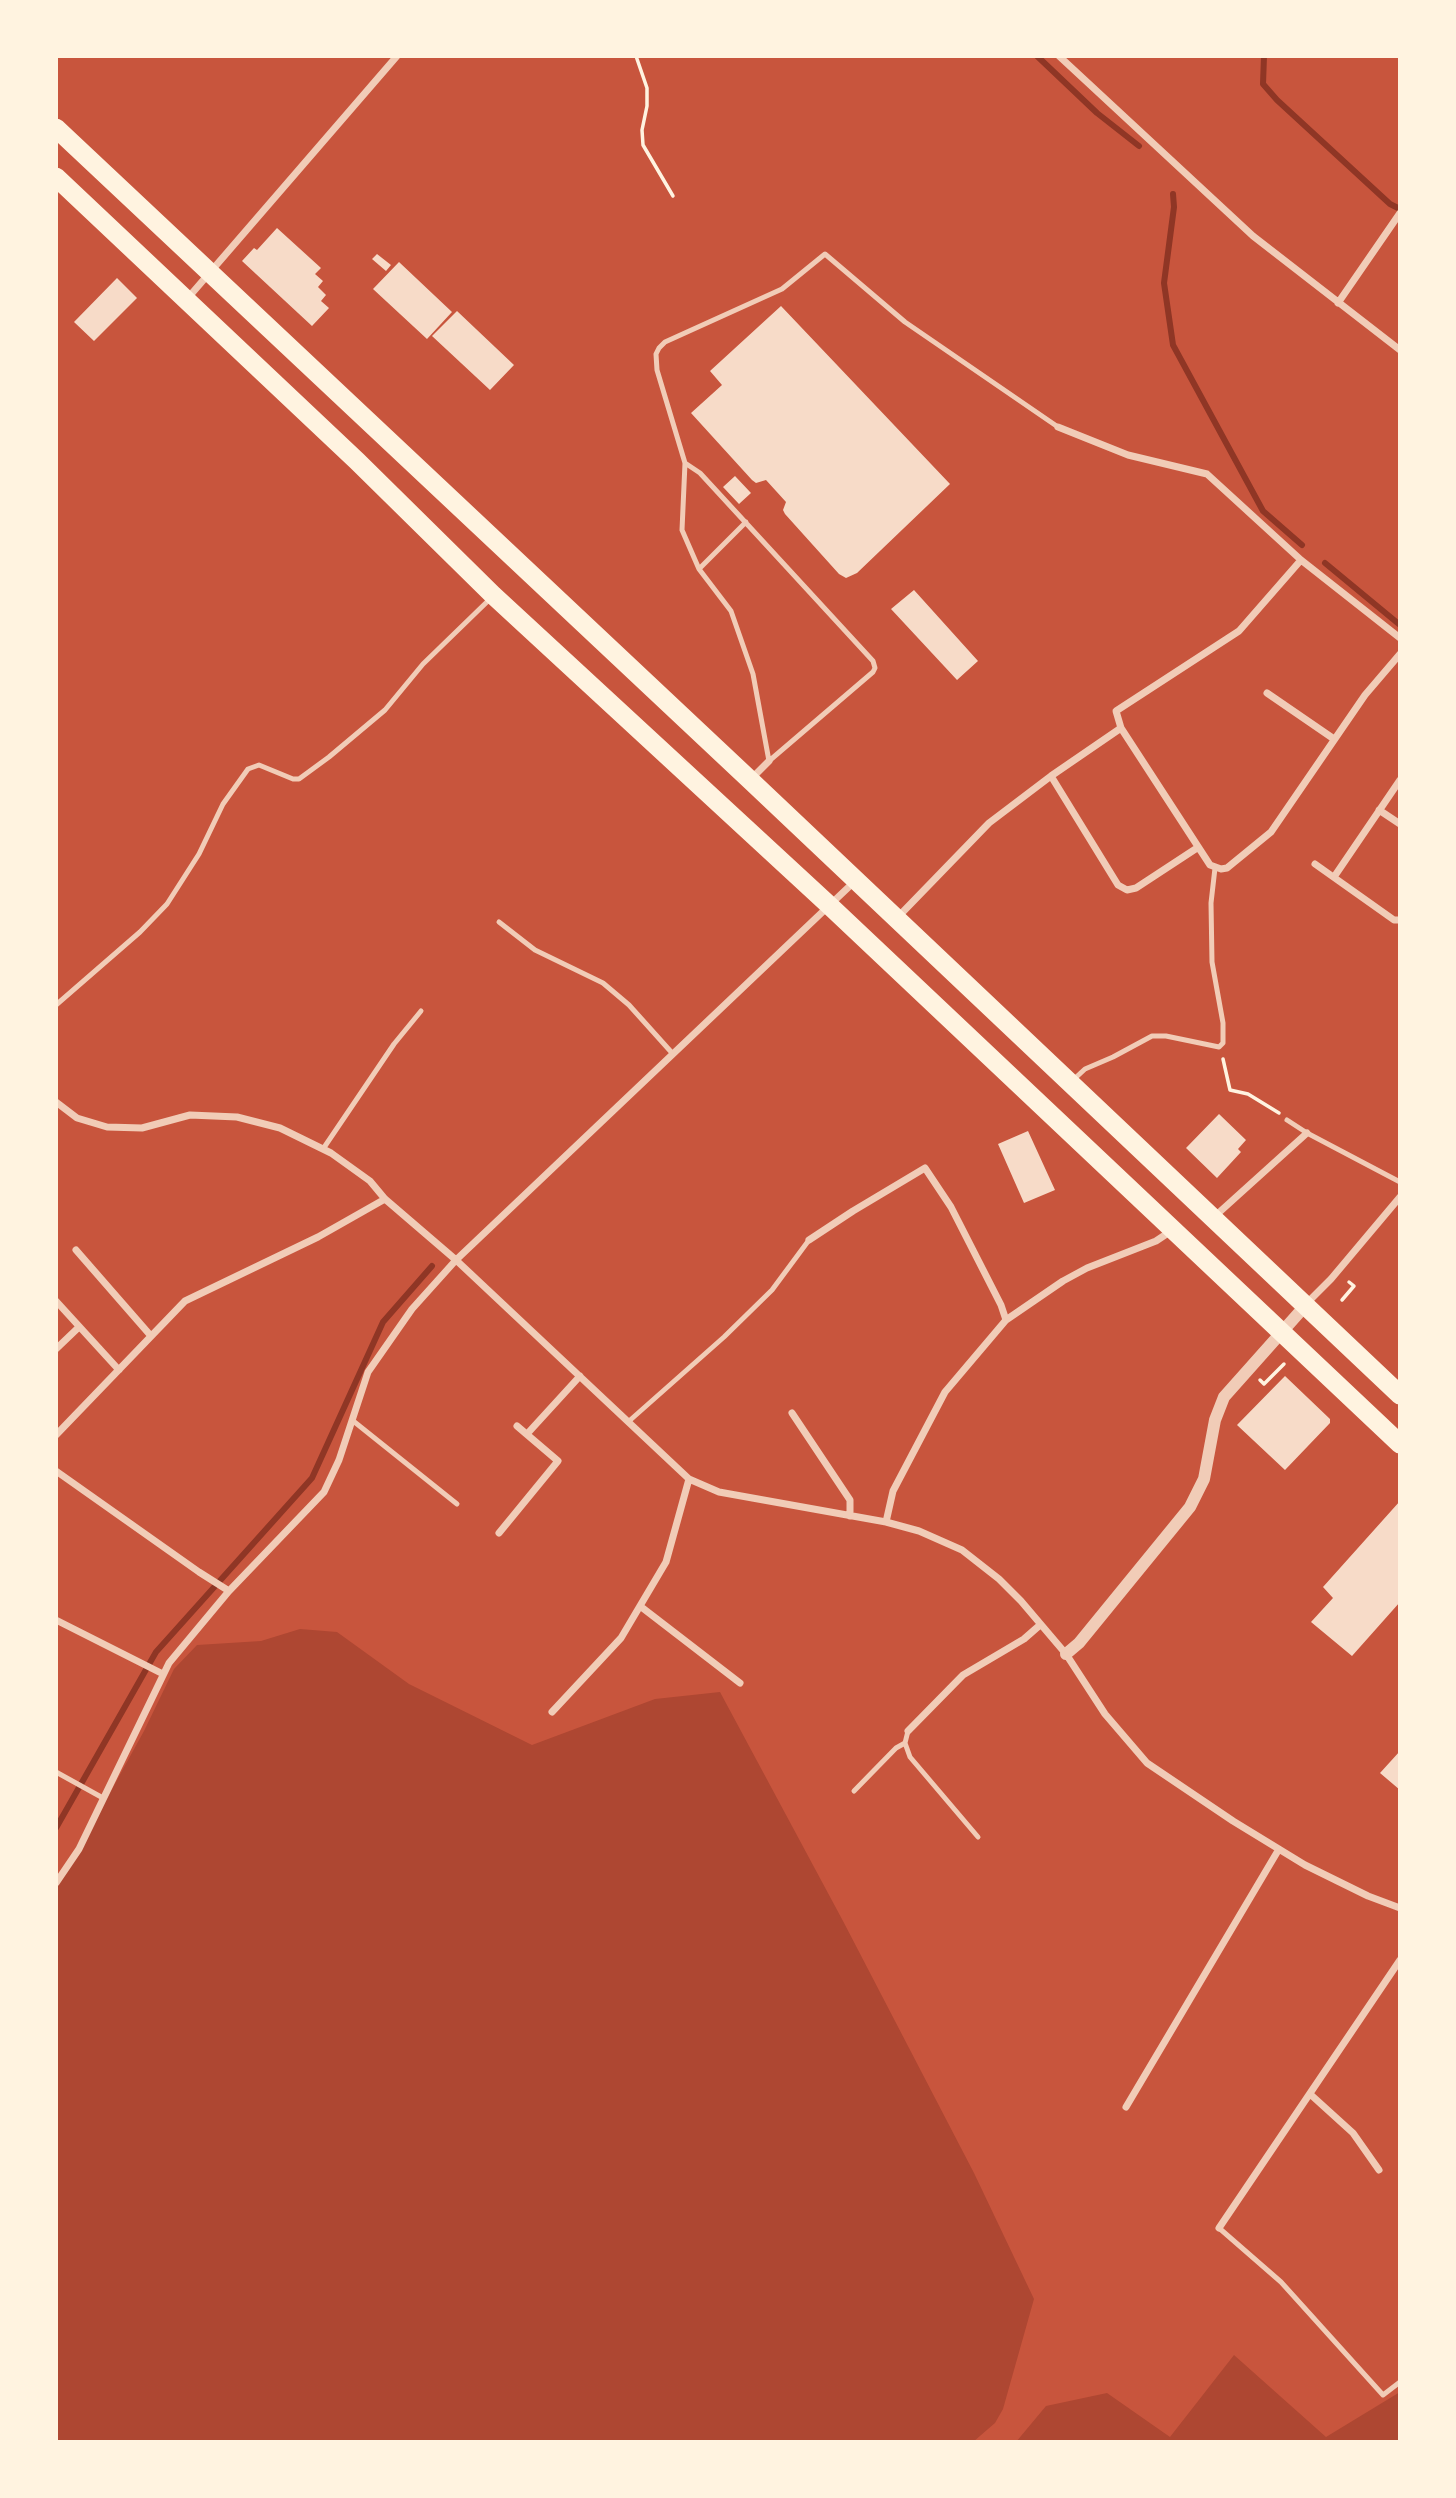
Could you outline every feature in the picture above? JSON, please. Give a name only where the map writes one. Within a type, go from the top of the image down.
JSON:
[{"type":"highway","points":[[56,128],[1400,1395]]},
{"type":"highway","points":[[56,177],[357,461],[493,595],[830,905],[1400,1444]]},
{"type":"street","points":[[186,300],[397,56]]},
{"type":"street","points":[[1059,56],[1253,236],[1400,350]]},
{"type":"street","points":[[1338,303],[1400,213]]},
{"type":"street","points":[[1058,427],[1128,455],[1207,474],[1301,560],[1400,638]]},
{"type":"street","points":[[1301,560],[1239,631],[1116,711],[1121,728],[1197,848],[1215,868],[1222,869],[1234,864],[1271,832],[1364,695],[1400,654]]},
{"type":"street","points":[[1267,694],[1334,739]]},
{"type":"street","points":[[897,918],[977,834],[1051,776],[1121,728]]},
{"type":"street","points":[[750,780],[769,761]]},
{"type":"street","points":[[1051,776],[1118,885],[1127,890],[1136,888],[1197,848]]},
{"type":"street","points":[[1334,877],[1400,780]]},
{"type":"street","points":[[1379,810],[1400,824]]},
{"type":"street","points":[[1315,864],[1394,920],[1400,920]]},
{"type":"street","points":[[56,1883],[79,1849],[163,1674],[229,1591],[324,1492],[339,1460],[369,1372],[412,1309],[456,1260],[856,880]]},
{"type":"street","points":[[56,1102],[77,1118],[107,1127],[142,1128],[190,1115],[237,1117],[280,1128],[323,1149],[370,1181],[385,1199],[456,1260],[689,1479],[719,1492],[886,1522],[919,1531],[962,1550],[999,1579],[1066,1654],[1105,1714],[1147,1763],[1279,1849],[1339,1883],[1400,1908]]},
{"type":"street","points":[[1213,1217],[1307,1133]]},
{"type":"street","points":[[809,1240],[925,1168],[951,1207],[1006,1320]]},
{"type":"street","points":[[1066,1654],[1079,1643],[1190,1507],[1203,1479],[1215,1419],[1224,1396],[1331,1279],[1400,1197]]},
{"type":"street","points":[[56,1435],[186,1301],[318,1237],[385,1199]]},
{"type":"street","points":[[886,1522],[893,1491],[945,1392],[1006,1320],[1063,1280],[1156,1241],[1174,1229]]},
{"type":"street","points":[[76,1250],[151,1336]]},
{"type":"street","points":[[56,1301],[118,1370]]},
{"type":"street","points":[[56,1349],[79,1327]]},
{"type":"street","points":[[527,1434],[580,1376]]},
{"type":"street","points":[[792,1413],[850,1500],[850,1516]]},
{"type":"street","points":[[499,1533],[558,1461],[517,1426]]},
{"type":"street","points":[[56,1471],[229,1591]]},
{"type":"street","points":[[552,1712],[621,1638],[666,1562],[689,1479]]},
{"type":"street","points":[[640,1606],[740,1683]]},
{"type":"street","points":[[56,1620],[163,1674]]},
{"type":"street","points":[[908,1731],[963,1675],[1024,1639],[1040,1625]]},
{"type":"street","points":[[1126,2107],[1279,1849]]},
{"type":"street","points":[[1219,2228],[1400,1960]]},
{"type":"street","points":[[1310,2094],[1353,2133],[1379,2169]]},
{"type":"lane","points":[[685,463],[700,472],[873,661],[875,668],[769,761],[752,674],[735,621],[724,599],[699,569],[682,530],[685,463],[657,370],[656,354],[659,348],[665,342],[782,289],[825,254],[905,322],[1058,427]]},
{"type":"lane","points":[[699,569],[746,522]]},
{"type":"lane","points":[[56,1005],[140,932],[167,904],[199,854],[223,804],[248,769],[259,765],[299,779],[385,710],[423,664],[493,595]]},
{"type":"lane","points":[[1071,1082],[1085,1069],[1152,1036],[1166,1036],[1219,1047],[1223,1043],[1223,1023],[1211,940],[1215,868]]},
{"type":"lane","points":[[499,922],[535,950],[603,983],[629,1005],[673,1054]]},
{"type":"lane","points":[[323,1149],[394,1044],[421,1011]]},
{"type":"lane","points":[[1287,1120],[1400,1182]]},
{"type":"lane","points":[[628,1422],[724,1337],[772,1290],[809,1240]]},
{"type":"lane","points":[[352,1420],[457,1504]]},
{"type":"lane","points":[[908,1731],[905,1743],[909,1757],[978,1838]]},
{"type":"lane","points":[[855,1791],[896,1748],[905,1743]]},
{"type":"lane","points":[[56,1772],[103,1798]]},
{"type":"lane","points":[[1219,2228],[1281,2282],[1382,2395],[1400,2382]]},
{"type":"path","points":[[636,56],[647,88],[643,145],[673,196]]},
{"type":"path","points":[[1219,1047],[1230,1090],[1248,1094],[1287,1120]]},
{"type":"path","points":[[1342,1300],[1354,1286],[1349,1282]]},
{"type":"path","points":[[1260,1380],[1264,1384],[1284,1364]]},
{"type":"shaded area","points":[[300,1629],[337,1632],[409,1684],[532,1745],[655,1699],[720,1692],[974,2173],[1034,2299],[1003,2409],[995,2423],[973,2442],[56,2442],[56,1884],[79,1849],[144,1731],[174,1669],[197,1645],[261,1641]]},
{"type":"shaded area","points":[[1234,2355],[1326,2437],[1400,2392],[1400,2442],[1016,2442],[1046,2406],[1107,2393],[1170,2437]]},
{"type":"building","points":[[277,228],[321,268],[315,274],[323,281],[318,287],[326,295],[321,301],[329,308],[312,326],[242,261],[254,248],[257,250]]},
{"type":"building","points":[[377,254],[391,265],[386,271],[372,259]]},
{"type":"building","points":[[399,262],[452,312],[427,339],[373,289]]},
{"type":"building","points":[[117,278],[137,298],[94,341],[74,322]]},
{"type":"building","points":[[781,306],[950,484],[857,573],[846,578],[839,574],[785,514],[783,510],[786,502],[766,480],[756,483],[752,480],[691,413],[722,385],[710,371]]},
{"type":"building","points":[[457,311],[514,365],[490,390],[432,336]]},
{"type":"building","points":[[735,476],[751,493],[739,504],[723,487]]},
{"type":"building","points":[[914,590],[978,661],[957,680],[891,609]]},
{"type":"building","points":[[1219,1114],[1246,1140],[1238,1149],[1241,1152],[1217,1178],[1186,1148]]},
{"type":"building","points":[[1028,1131],[1055,1190],[1024,1203],[998,1144]]},
{"type":"building","points":[[1285,1376],[1330,1419],[1330,1423],[1285,1470],[1237,1425]]},
{"type":"building","points":[[1400,1501],[1400,1602],[1352,1656],[1311,1622],[1333,1598],[1323,1587]]},
{"type":"building","points":[[1400,1751],[1400,1790],[1380,1773]]},
{"type":"waterway","points":[[1037,56],[1097,113],[1139,146]]},
{"type":"waterway","points":[[1264,56],[1263,84],[1277,100],[1390,204],[1400,209]]},
{"type":"waterway","points":[[1173,194],[1174,207],[1164,283],[1173,345],[1263,511],[1302,545]]},
{"type":"waterway","points":[[1325,563],[1400,625]]},
{"type":"waterway","points":[[56,1828],[156,1652],[312,1478],[383,1322],[432,1266]]}]
